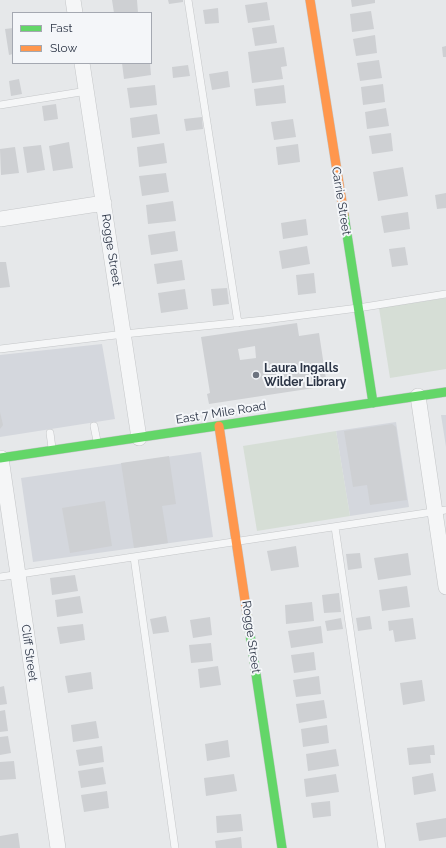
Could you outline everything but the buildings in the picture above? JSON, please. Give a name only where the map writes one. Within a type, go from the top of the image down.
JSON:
[{"type":"street","points":[[73,0],[75,12]]},
{"type":"street","name":"Carrie Street","points":[[310,0],[373,402]]},
{"type":"street","name":"Rogge Street","points":[[82,64],[139,438]]},
{"type":"street","points":[[0,219],[104,203]]},
{"type":"street","name":"East 7 Mile Road","points":[[0,458],[446,392]]},
{"type":"street","points":[[418,396],[440,511],[446,587]]},
{"type":"street","name":"Rogge Street","points":[[219,426],[282,848]]},
{"type":"street","name":"Cliff Street","points":[[0,458],[58,848]]},
{"type":"lane","points":[[188,0],[238,323]]},
{"type":"lane","points":[[0,105],[87,91]]},
{"type":"lane","points":[[0,349],[124,334],[238,323],[358,308],[446,294]]},
{"type":"lane","points":[[94,426],[98,444]]},
{"type":"lane","points":[[50,433],[53,450]]},
{"type":"lane","points":[[0,577],[440,511]]},
{"type":"lane","points":[[335,527],[382,848]]},
{"type":"lane","points":[[134,557],[175,848]]},
{"type":"shaded area","points":[[446,298],[446,369],[390,378],[379,308]]},
{"type":"shaded area","points":[[102,344],[115,419],[0,437],[0,355]]},
{"type":"shaded area","points":[[441,415],[446,415],[446,447]]},
{"type":"shaded area","points":[[396,422],[409,507],[350,516],[336,431]]},
{"type":"shaded area","points":[[336,431],[350,516],[257,531],[243,446]]},
{"type":"shaded area","points":[[201,452],[213,537],[33,562],[21,478]]},
{"type":"traffic: fast","points":[[344,215],[373,403]]},
{"type":"traffic: fast","points":[[0,458],[446,392]]},
{"type":"traffic: fast","points":[[247,614],[282,848]]},
{"type":"traffic: slow","points":[[310,0],[344,215]]},
{"type":"traffic: slow","points":[[219,426],[247,614]]},
{"type":"place","name":"Laura Ingalls Wilder Library","points":[[256,375]]}]
